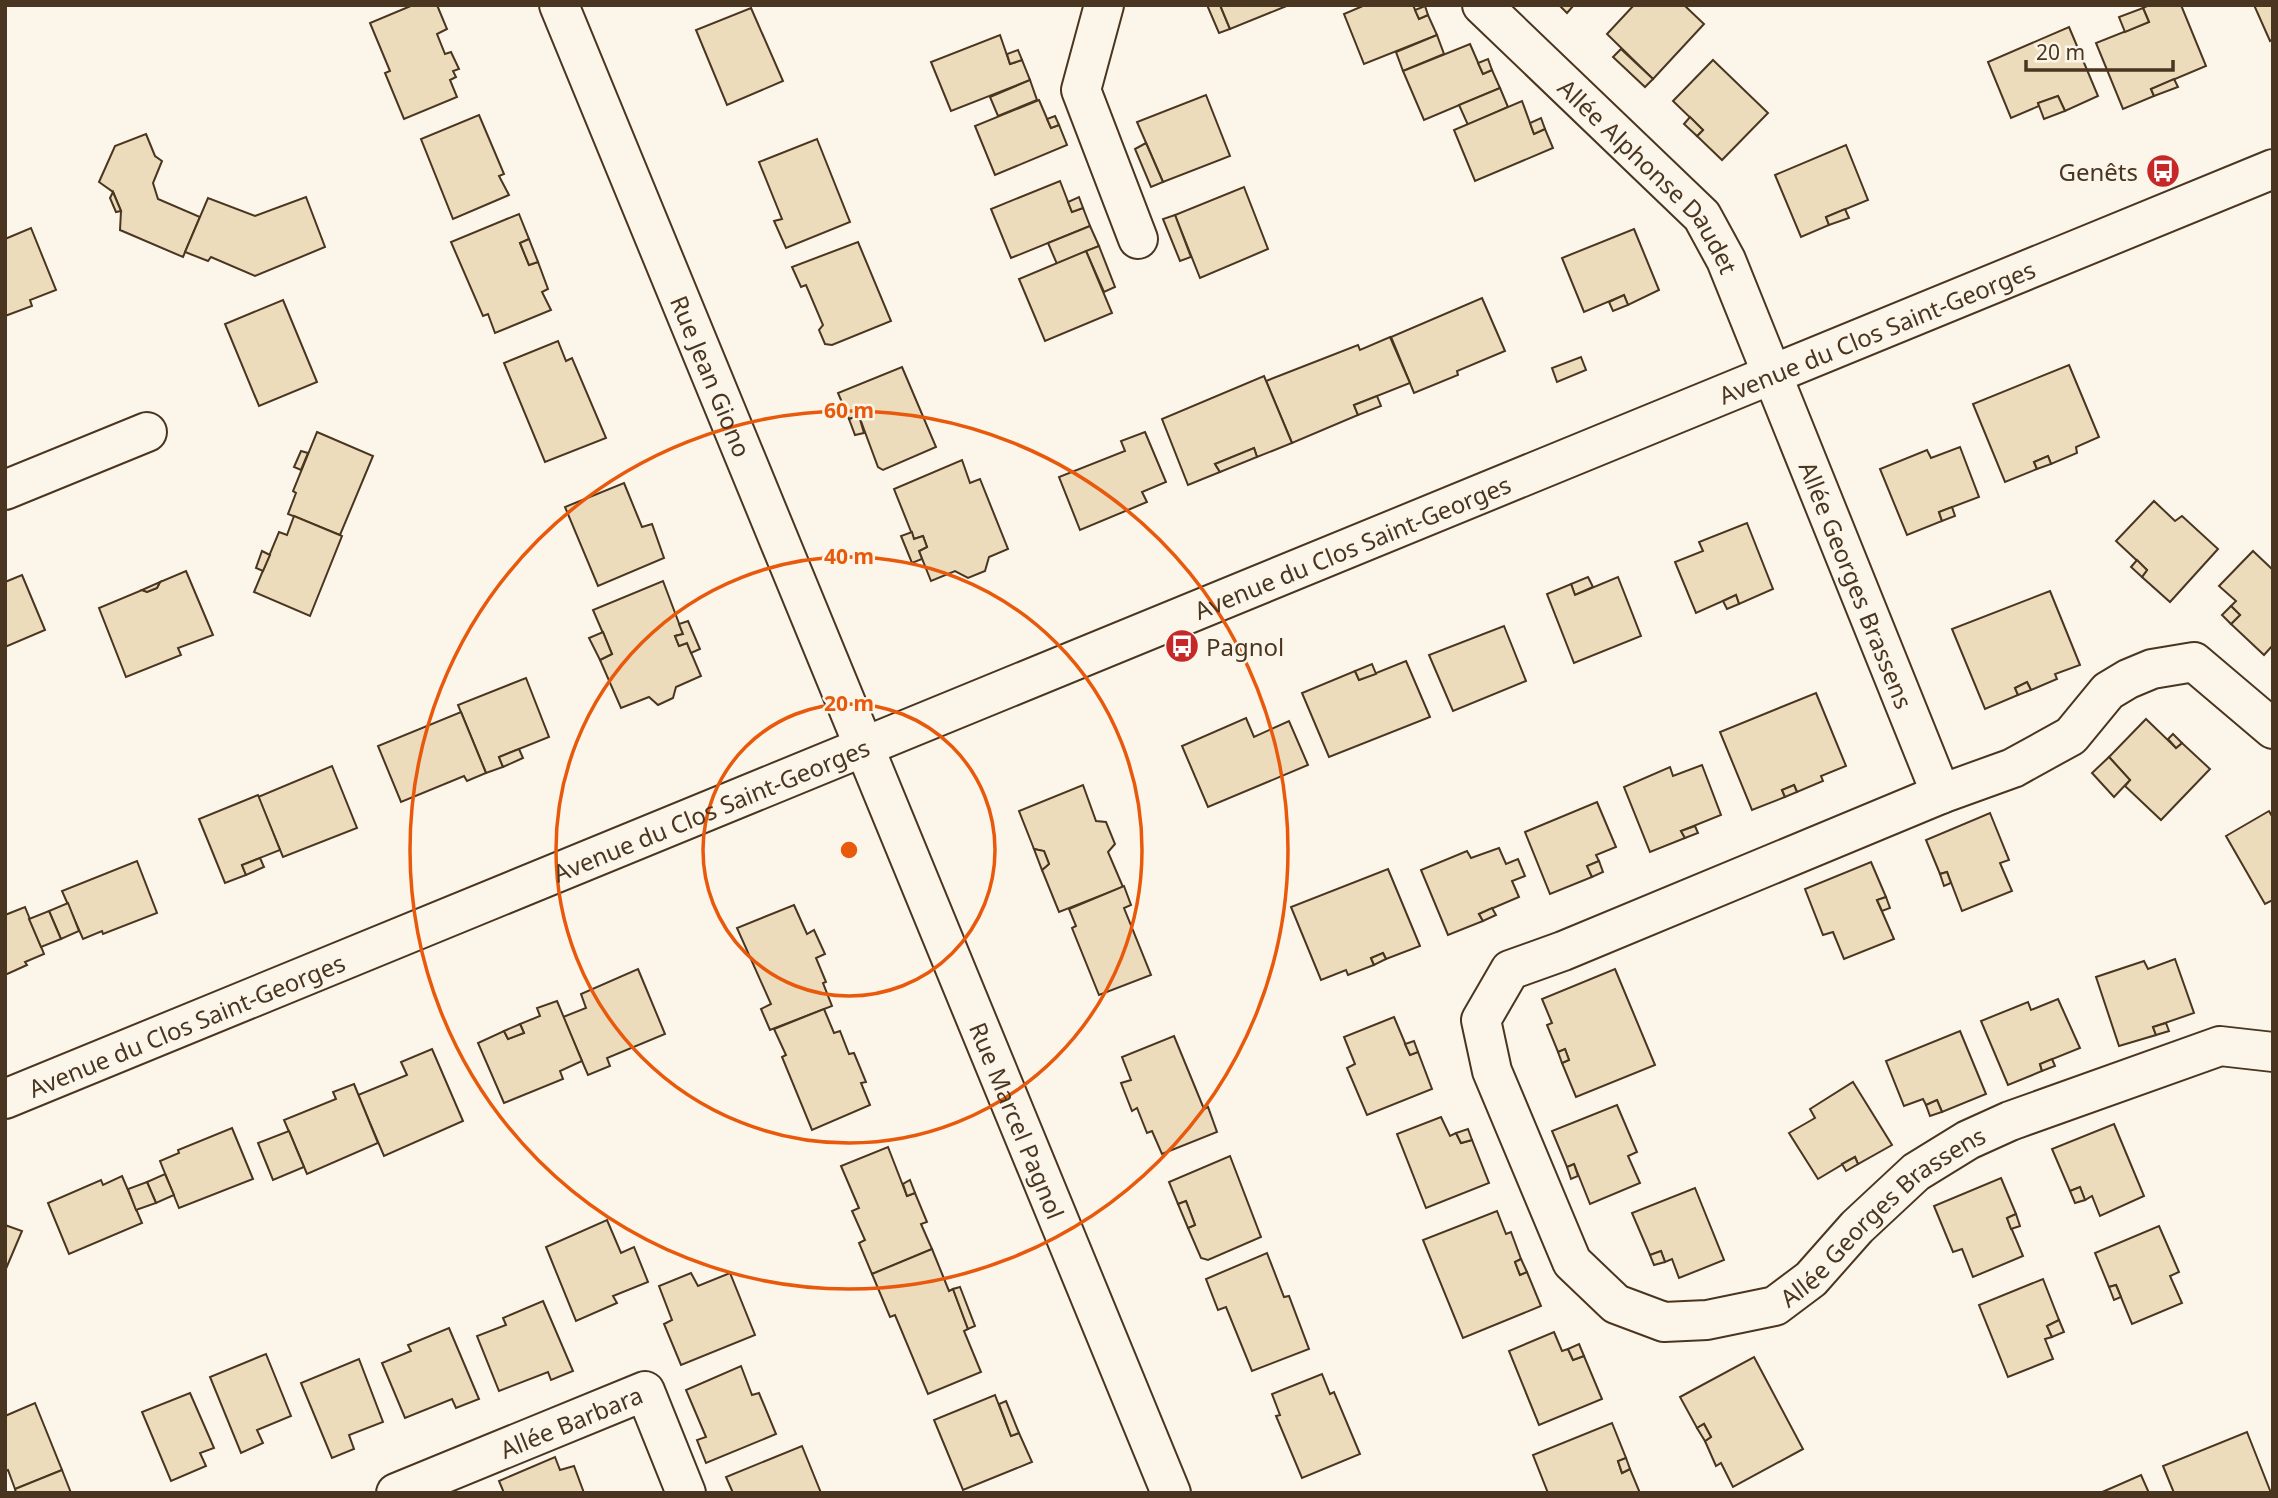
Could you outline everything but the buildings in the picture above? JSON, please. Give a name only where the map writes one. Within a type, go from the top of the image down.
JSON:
[{"type":"street","name":"Rue Jean Giono","points":[[559,5],[864,747]]},
{"type":"street","points":[[1104,5],[1080,90],[1138,239]]},
{"type":"street","name":"Allée Alphonse Daudet","points":[[1482,5],[1702,216],[1726,260],[1772,376]]},
{"type":"street","name":"Avenue du Clos Saint-Georges","points":[[5,1099],[2273,169]]},
{"type":"street","name":"Allée Georges Brassens","points":[[1772,376],[1941,794]]},
{"type":"street","points":[[5,490],[147,432]]},
{"type":"street","name":"Allée Georges Brassens","points":[[2273,729],[2194,662],[2151,669],[2108,691],[2071,736],[2013,768],[1941,794],[1563,951],[1510,970],[1481,1020],[1492,1071],[1572,1262],[1616,1304],[1664,1322],[1707,1320],[1775,1306],[1811,1279],[1857,1227],[1916,1172],[1968,1140],[2010,1121],[2220,1046],[2273,1052]]},
{"type":"street","name":"Rue Marcel Pagnol","points":[[864,747],[1171,1493]]},
{"type":"street","name":"Allée Barbara","points":[[396,1493],[645,1391],[687,1493]]},
{"type":"place","name":"Genêts","points":[[2163,171]]},
{"type":"place","name":"Pagnol","points":[[1182,646]]}]
